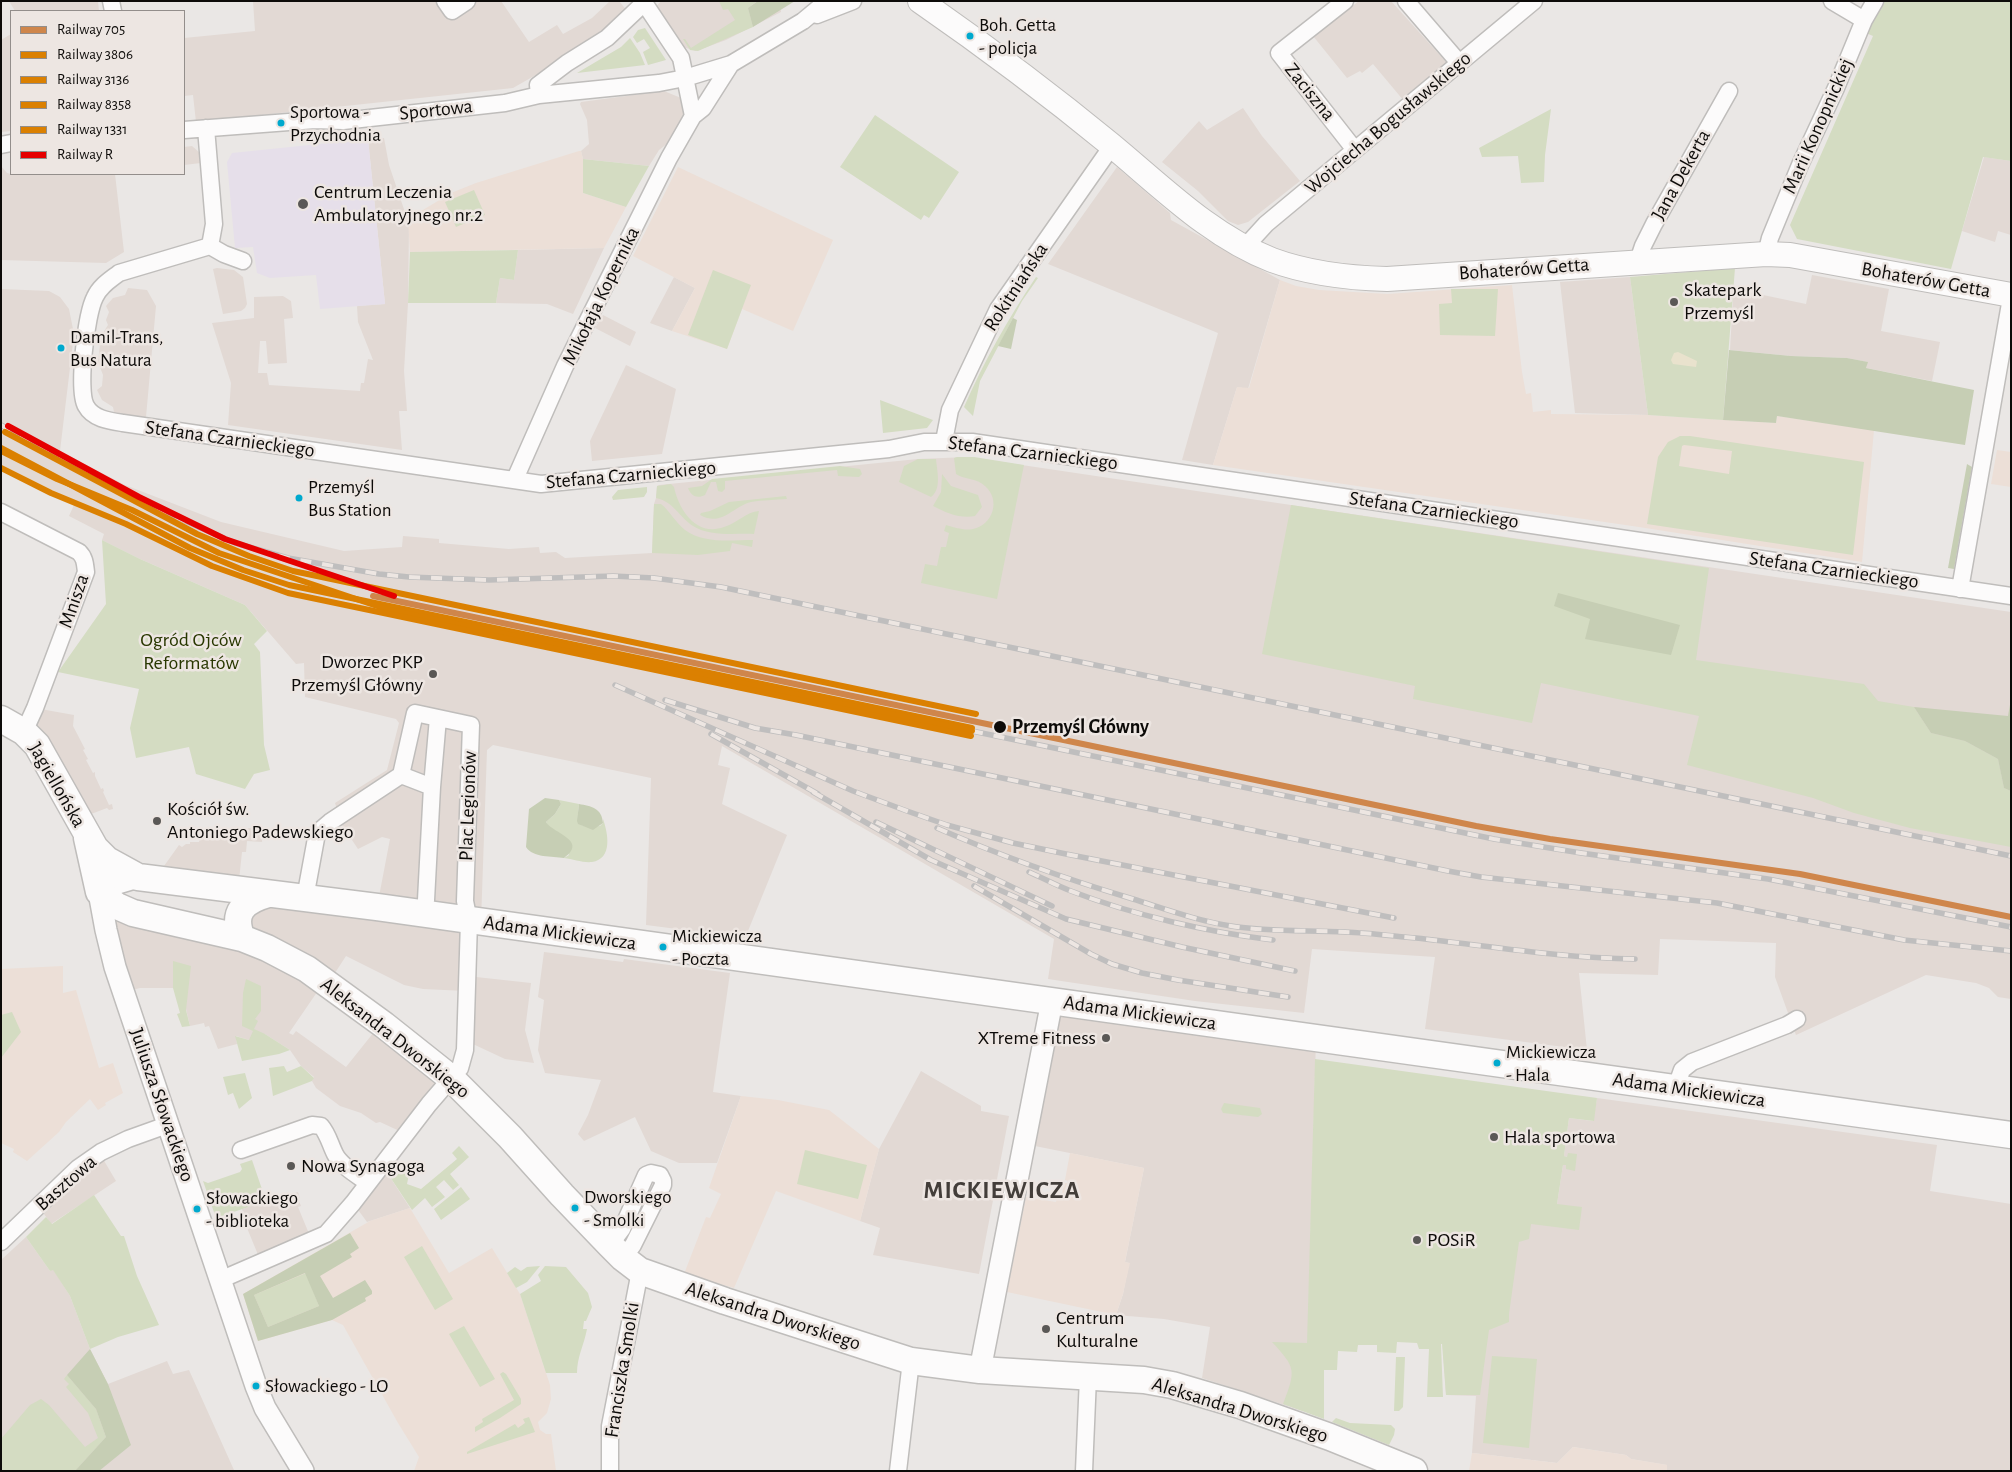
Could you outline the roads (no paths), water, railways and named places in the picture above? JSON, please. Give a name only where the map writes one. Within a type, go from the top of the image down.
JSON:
[{"type":"main road","name":"Bohaterów Getta","points":[[920,1],[970,36],[1082,121],[1191,212],[1244,247],[1273,260],[1307,271],[1341,277],[1387,279],[1766,254],[1790,255],[2011,297]]},
{"type":"main road","name":"Bohaterów Getta","points":[[946,1],[1021,63],[1082,121]]},
{"type":"main road","name":"Jagiellońska","points":[[1,719],[24,732],[37,745],[90,842]]},
{"type":"main road","points":[[90,842],[106,860],[138,877]]},
{"type":"main road","points":[[90,842],[99,892]]},
{"type":"main road","name":"Adama Mickiewicza","points":[[138,877],[424,913],[2011,1134]]},
{"type":"main road","name":"Aleksandra Dworskiego","points":[[99,892],[117,906],[133,912],[242,938],[267,948],[307,969],[384,1025],[452,1079],[510,1137],[562,1195],[624,1258],[725,1301],[911,1361],[980,1370],[1144,1380],[1172,1385],[1248,1408],[1330,1437],[1409,1470]]},
{"type":"main road","points":[[242,938],[237,918],[241,910],[251,900],[268,894]]},
{"type":"street","points":[[445,1],[452,11],[467,1]]},
{"type":"street","points":[[803,20],[812,1]]},
{"type":"street","name":"Mikołaja Kopernika","points":[[515,480],[565,366],[668,158],[693,116],[702,108],[731,64],[803,20],[827,1]]},
{"type":"street","name":"Mikołaja Kopernika","points":[[803,20],[853,1]]},
{"type":"street","name":"Zaciszna","points":[[1345,1],[1279,53],[1355,150]]},
{"type":"street","points":[[1406,1],[1455,58],[1462,61]]},
{"type":"street","name":"Wojciecha Bogusławskiego","points":[[1244,247],[1262,227],[1534,1]]},
{"type":"street","points":[[1832,1],[1864,20]]},
{"type":"street","name":"Marii Konopnickiej","points":[[1766,254],[1800,165],[1836,88],[1864,20],[1875,1]]},
{"type":"street","points":[[539,95],[538,85],[549,75],[606,38],[643,2],[681,58],[693,116]]},
{"type":"street","name":"Sportowa","points":[[185,130],[315,120],[343,121],[505,103],[539,95],[659,83],[685,78],[731,64]]},
{"type":"street","name":"Jana Dekerta","points":[[1638,261],[1654,224],[1729,91]]},
{"type":"street","points":[[206,128],[214,224],[210,246],[243,261]]},
{"type":"street","name":"Rokitniańska","points":[[944,441],[950,410],[998,309],[1112,146]]},
{"type":"street","name":"Stefana Czarnieckiego","points":[[210,246],[119,273],[107,281],[94,297],[87,324],[82,392],[86,408],[96,417],[123,423],[541,484],[889,449],[924,442],[981,443],[2011,596]]},
{"type":"street","points":[[1960,589],[2011,297]]},
{"type":"street","name":"Mnisza","points":[[1,512],[79,552],[86,563],[86,572],[35,708],[24,732]]},
{"type":"street","name":"Plac Legionów","points":[[220,1280],[326,1234],[429,1104],[460,1068],[465,1050],[469,920],[465,901],[471,725],[415,713],[401,776],[432,787]]},
{"type":"street","name":"Plac Legionów","points":[[424,913],[438,718]]},
{"type":"street","points":[[305,898],[317,833],[401,776]]},
{"type":"street","points":[[99,892],[118,883],[138,877]]},
{"type":"street","name":"Juliusza Słowackiego","points":[[99,892],[115,967],[262,1401],[303,1471]]},
{"type":"street","points":[[980,1370],[1052,1001]]},
{"type":"street","points":[[1676,1087],[1682,1070],[1692,1062],[1787,1025],[1797,1018]]},
{"type":"street","name":"Basztowa","points":[[1,1242],[78,1168],[101,1152],[128,1139],[167,1125]]},
{"type":"street","points":[[241,1150],[312,1125],[321,1126],[326,1132],[336,1156],[368,1183]]},
{"type":"street","name":"Franciszka Smolki","points":[[610,1471],[610,1426],[624,1258]]},
{"type":"street","points":[[898,1471],[911,1361]]},
{"type":"street","points":[[1084,1471],[1088,1377]]},
{"type":"railway","points":[[1,425],[79,470],[176,517],[235,543],[288,558],[379,574],[409,577],[489,580],[613,576],[654,578],[721,587],[2011,856]]},
{"type":"railway","points":[[615,685],[853,791],[947,825],[1013,843],[1394,918]]},
{"type":"railway","points":[[665,700],[755,728],[1448,871],[1481,877],[1717,903],[1904,940],[2011,951]]},
{"type":"railway","points":[[972,731],[1494,839],[1768,879],[2011,927]]},
{"type":"railway","points":[[711,734],[818,794]]},
{"type":"railway","points":[[813,792],[931,860],[1066,919],[1182,947],[1295,971]]},
{"type":"railway","points":[[876,822],[1052,906]]},
{"type":"railway","points":[[937,828],[1058,875],[1219,924],[1288,931],[1331,931],[1372,934],[1552,954],[1635,959]]},
{"type":"railway","points":[[1029,872],[1060,887],[1119,908],[1170,922],[1273,940]]},
{"type":"railway","points":[[974,886],[1091,954],[1112,964],[1142,973],[1178,980],[1288,997]]},
{"type":"rail line","name":"R","points":[[8,426],[139,497],[225,539],[394,596]]},
{"type":"rail line","name":"3136","points":[[5,432],[197,534],[249,556],[293,571],[976,714]]},
{"type":"rail line","name":"3806","points":[[1,448],[190,548],[243,570],[289,585],[972,728]]},
{"type":"rail line","name":"8358","points":[[1,451],[57,479],[132,510],[219,553],[389,610],[972,731]]},
{"type":"rail line","name":"1331","points":[[1,468],[51,493],[126,524],[212,566],[288,593],[971,736]]},
{"type":"rail line","name":"705","points":[[373,596],[1476,826],[1550,839],[1800,874],[2011,917]]},
{"type":"place","name":"Boh. Getta - policja","points":[[970,36]]},
{"type":"place","name":"Sportowa - Przychodnia","points":[[281,123]]},
{"type":"place","name":"Centrum Leczenia Ambulatoryjnego nr.2","points":[[303,204]]},
{"type":"place","name":"Skatepark Przemyśl","points":[[1674,302]]},
{"type":"place","name":"Damil-Trans, Bus Natura","points":[[61,348]]},
{"type":"place","name":"Przemyśl Bus Station","points":[[299,498]]},
{"type":"place","name":"Dworzec PKP Przemyśl Główny","points":[[433,674]]},
{"type":"place","name":"Przemyśl Główny","points":[[1000,727]]},
{"type":"place","name":"Kościół św. Antoniego Padewskiego","points":[[157,821]]},
{"type":"place","name":"Mickiewicza - Poczta","points":[[663,947]]},
{"type":"place","name":"XTreme Fitness","points":[[1106,1038]]},
{"type":"place","name":"Mickiewicza - Hala","points":[[1497,1063]]},
{"type":"place","name":"Hala sportowa","points":[[1494,1137]]},
{"type":"place","name":"Nowa Synagoga","points":[[291,1166]]},
{"type":"place","name":"Dworskiego - Smolki","points":[[575,1208]]},
{"type":"place","name":"Słowackiego - biblioteka","points":[[197,1209]]},
{"type":"place","name":"POSiR","points":[[1417,1240]]},
{"type":"place","name":"Centrum Kulturalne","points":[[1046,1329]]},
{"type":"place","name":"Słowackiego - LO","points":[[256,1386]]},
{"type":"district","name":"MICKIEWICZA","points":[[1002,1190]]},
{"type":"park label","name":"Ogród Ojców Reformatów","points":[[191,652]]}]
